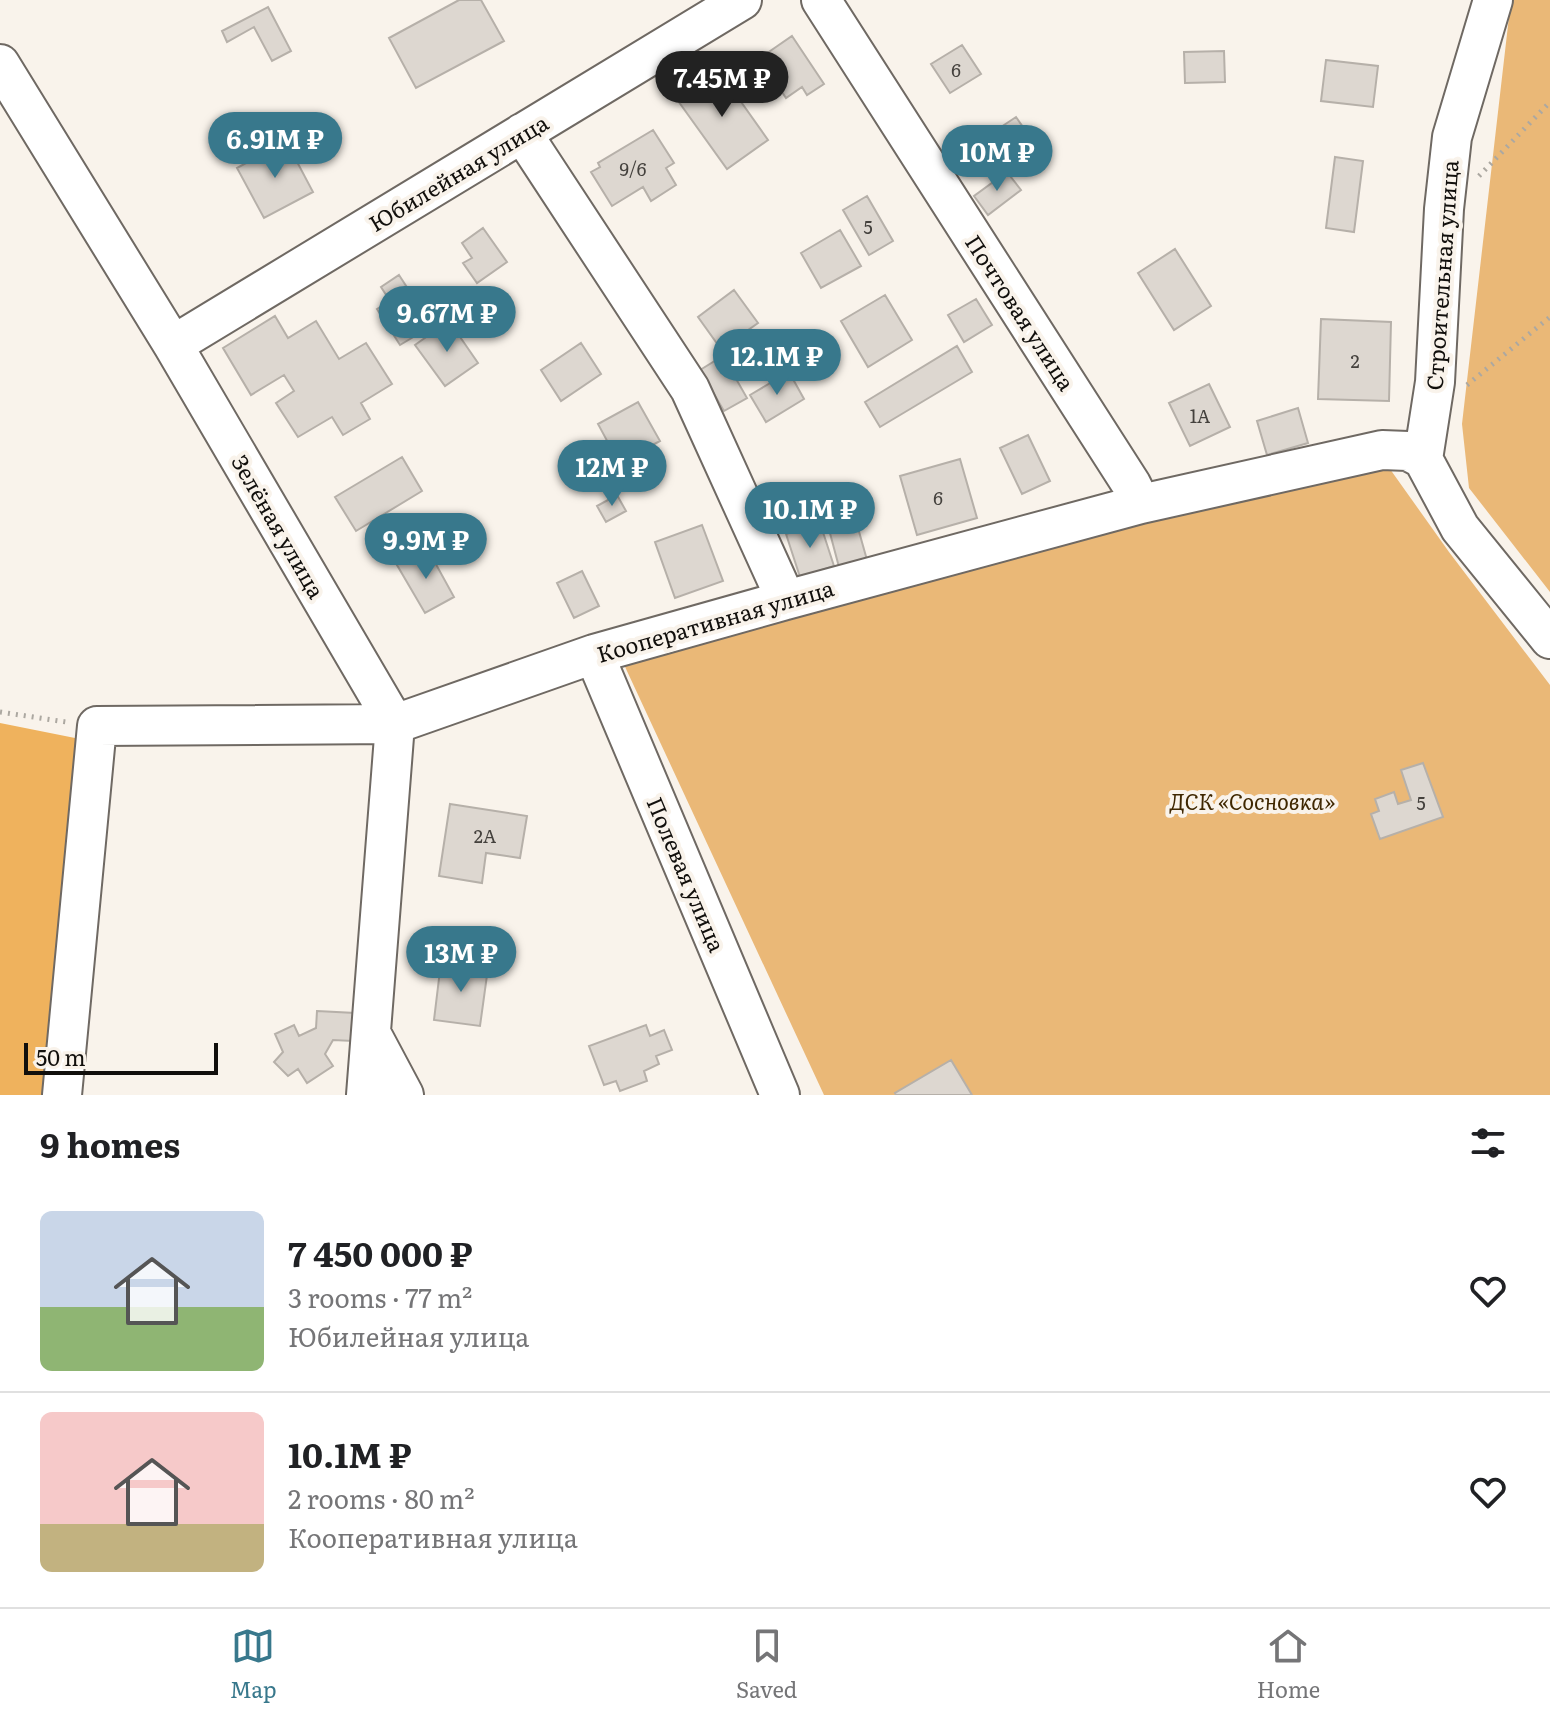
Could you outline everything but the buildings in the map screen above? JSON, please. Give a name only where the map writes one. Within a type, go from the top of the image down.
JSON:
[{"type":"street","name":"Юбилейная улица","points":[[173,345],[742,0]]},
{"type":"street","name":"Почтовая улица","points":[[821,0],[1141,504]]},
{"type":"street","name":"Строительная улица","points":[[1423,459],[1435,382],[1444,209],[1452,137],[1493,0]]},
{"type":"street","name":"Зелёная улица","points":[[0,64],[173,345],[395,724]]},
{"type":"street","points":[[522,133],[690,389],[786,600]]},
{"type":"street","name":"Кооперативная улица","points":[[97,726],[395,724],[594,654],[1141,504],[1382,450],[1408,451],[1423,459]]},
{"type":"street","points":[[1423,459],[1460,528],[1550,639]]},
{"type":"street","name":"Полевая улица","points":[[594,654],[780,1095]]},
{"type":"street","points":[[366,1095],[395,724]]},
{"type":"street","points":[[62,1095],[97,726]]},
{"type":"street","points":[[371,1033],[404,1095]]},
{"type":"path","points":[[1444,209],[1550,102]]},
{"type":"path","points":[[1435,382],[1466,386],[1550,317]]},
{"type":"path","points":[[0,712],[97,726]]},
{"type":"green space","points":[[1486,0],[1550,0],[1550,592],[1469,488],[1462,424],[1510,8]]},
{"type":"green space","name":"ДСК «Сосновка»","points":[[1385,462],[1550,685],[1550,1095],[824,1095],[620,656]]},
{"type":"shaded area","points":[[0,723],[90,741],[44,1095],[0,1095]]}]
